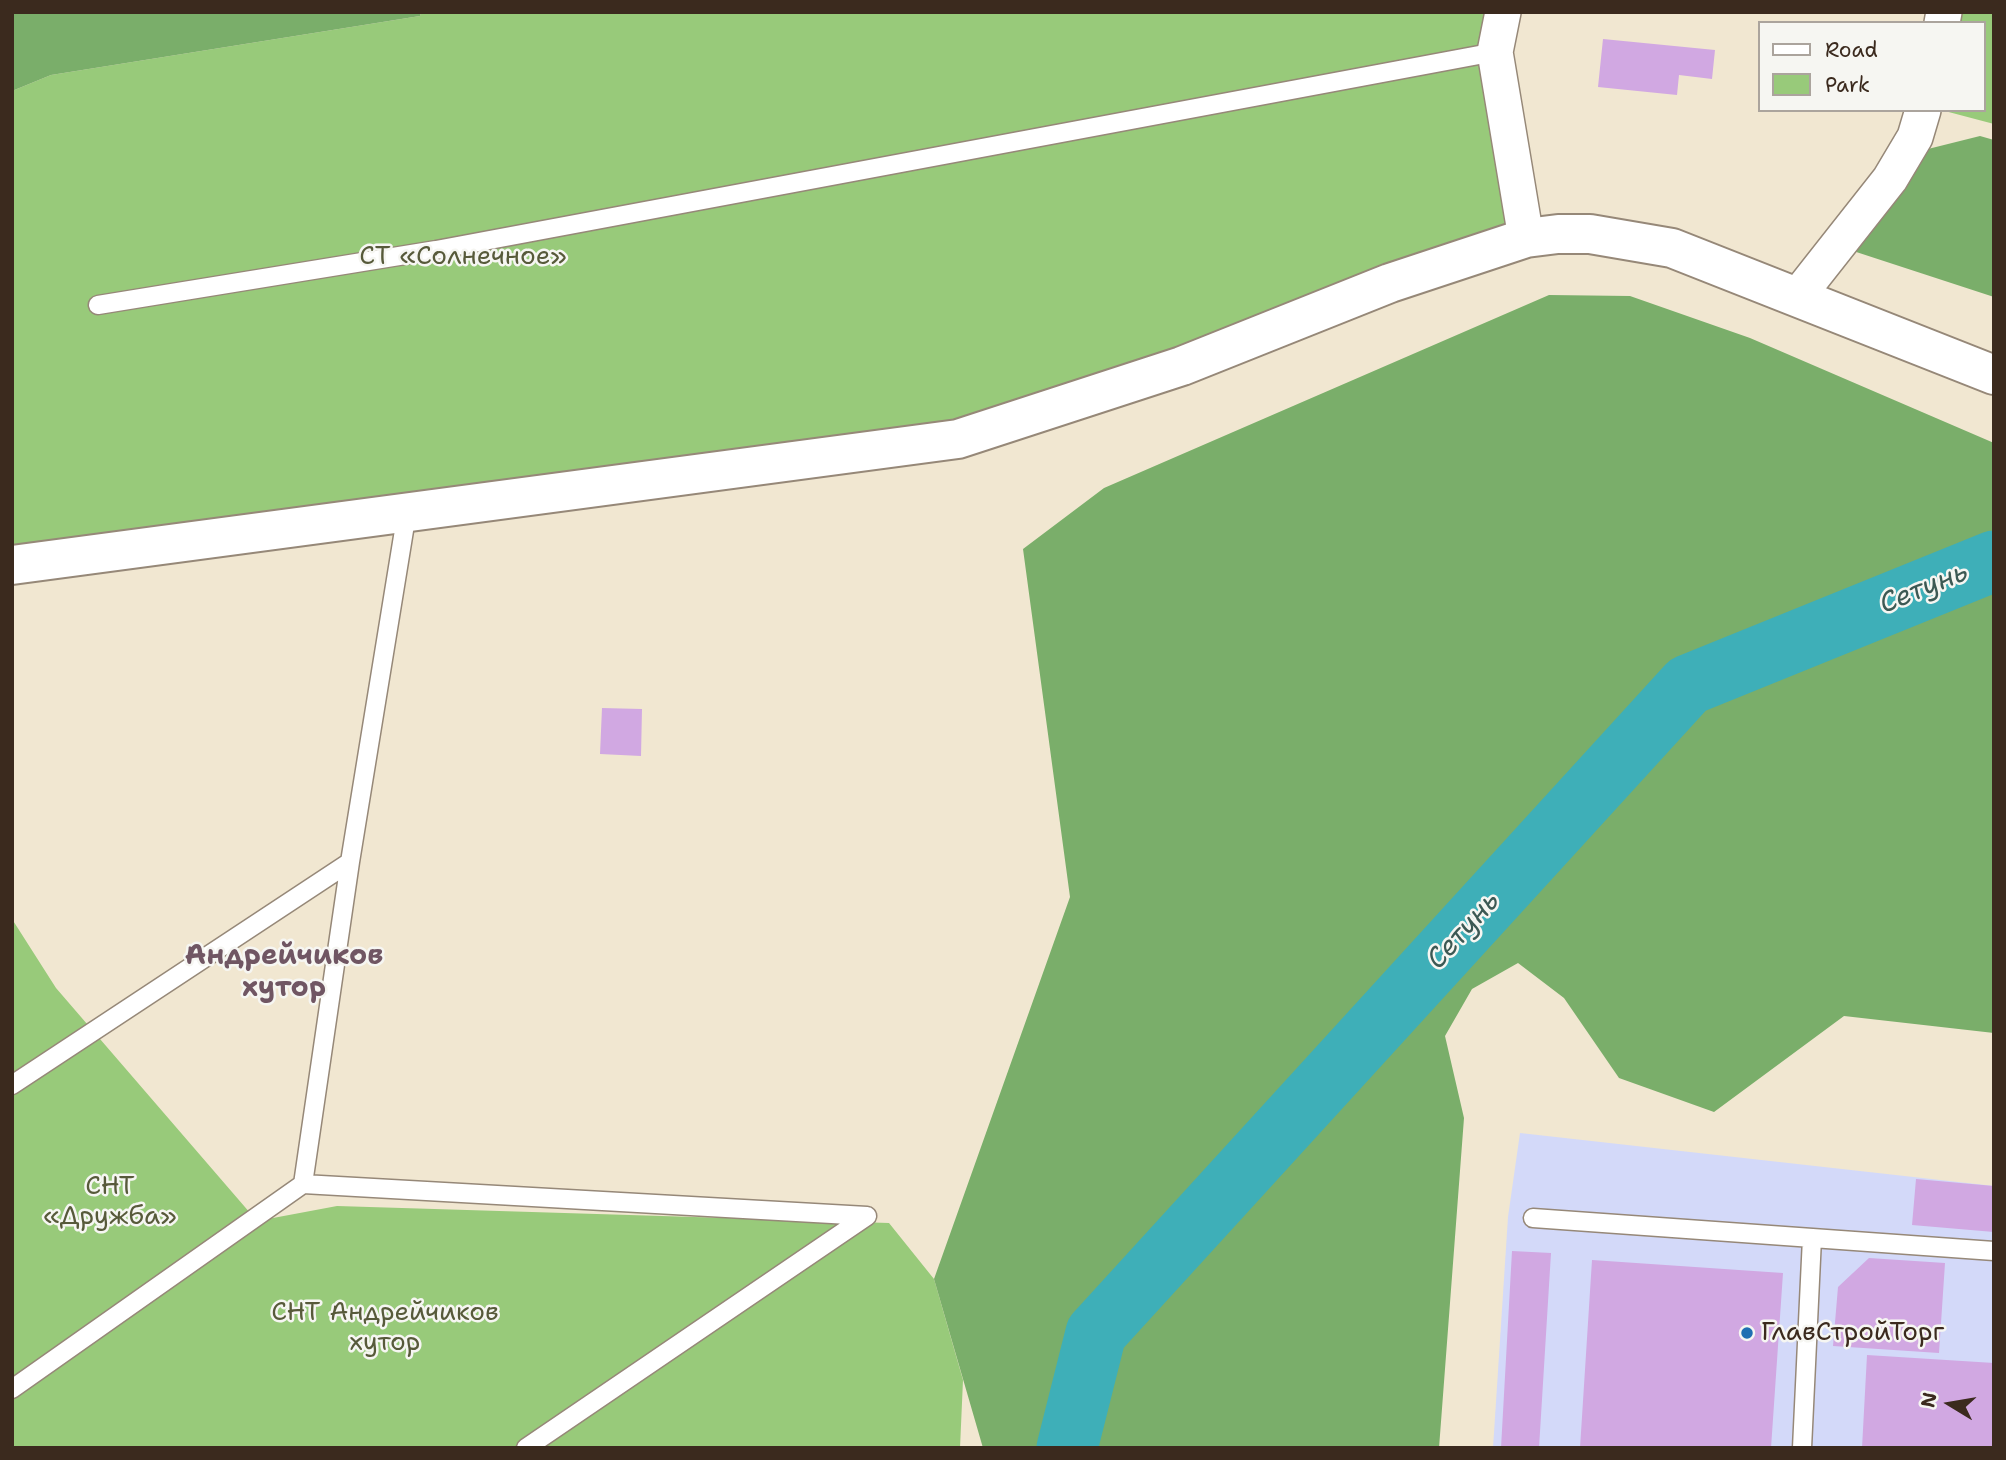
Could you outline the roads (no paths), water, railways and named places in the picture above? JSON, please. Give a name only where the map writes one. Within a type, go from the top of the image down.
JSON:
[{"type":"main road","points":[[12,565],[958,439],[1182,366],[1390,283],[1526,238],[1558,234],[1590,234],[1672,248],[1994,375]]},
{"type":"street","points":[[1501,12],[1495,52],[1526,238]]},
{"type":"street","points":[[1797,298],[1890,179],[1915,137],[1922,112]]},
{"type":"lane","points":[[98,305],[436,250],[1495,52]]},
{"type":"lane","points":[[303,1184],[349,862],[407,512]]},
{"type":"lane","points":[[12,1085],[349,862]]},
{"type":"lane","points":[[12,1389],[303,1184],[867,1216],[526,1448]]},
{"type":"lane","points":[[1533,1218],[1994,1251]]},
{"type":"lane","points":[[1802,1448],[1812,1238]]},
{"type":"waterway","name":"Сетунь","points":[[1067,1448],[1096,1333],[1688,685],[1994,561]]},
{"type":"place","name":"ГлавСтройТорг","points":[[1747,1333]]},
{"type":"district","name":"Андрейчиков хутор","points":[[284,973]]},
{"type":"park label","name":"СТ «Солнечное»","points":[[463,257]]},
{"type":"park label","name":"СНТ «Дружба»","points":[[110,1202]]},
{"type":"park label","name":"СНТ Андрейчиков хутор","points":[[385,1328]]}]
